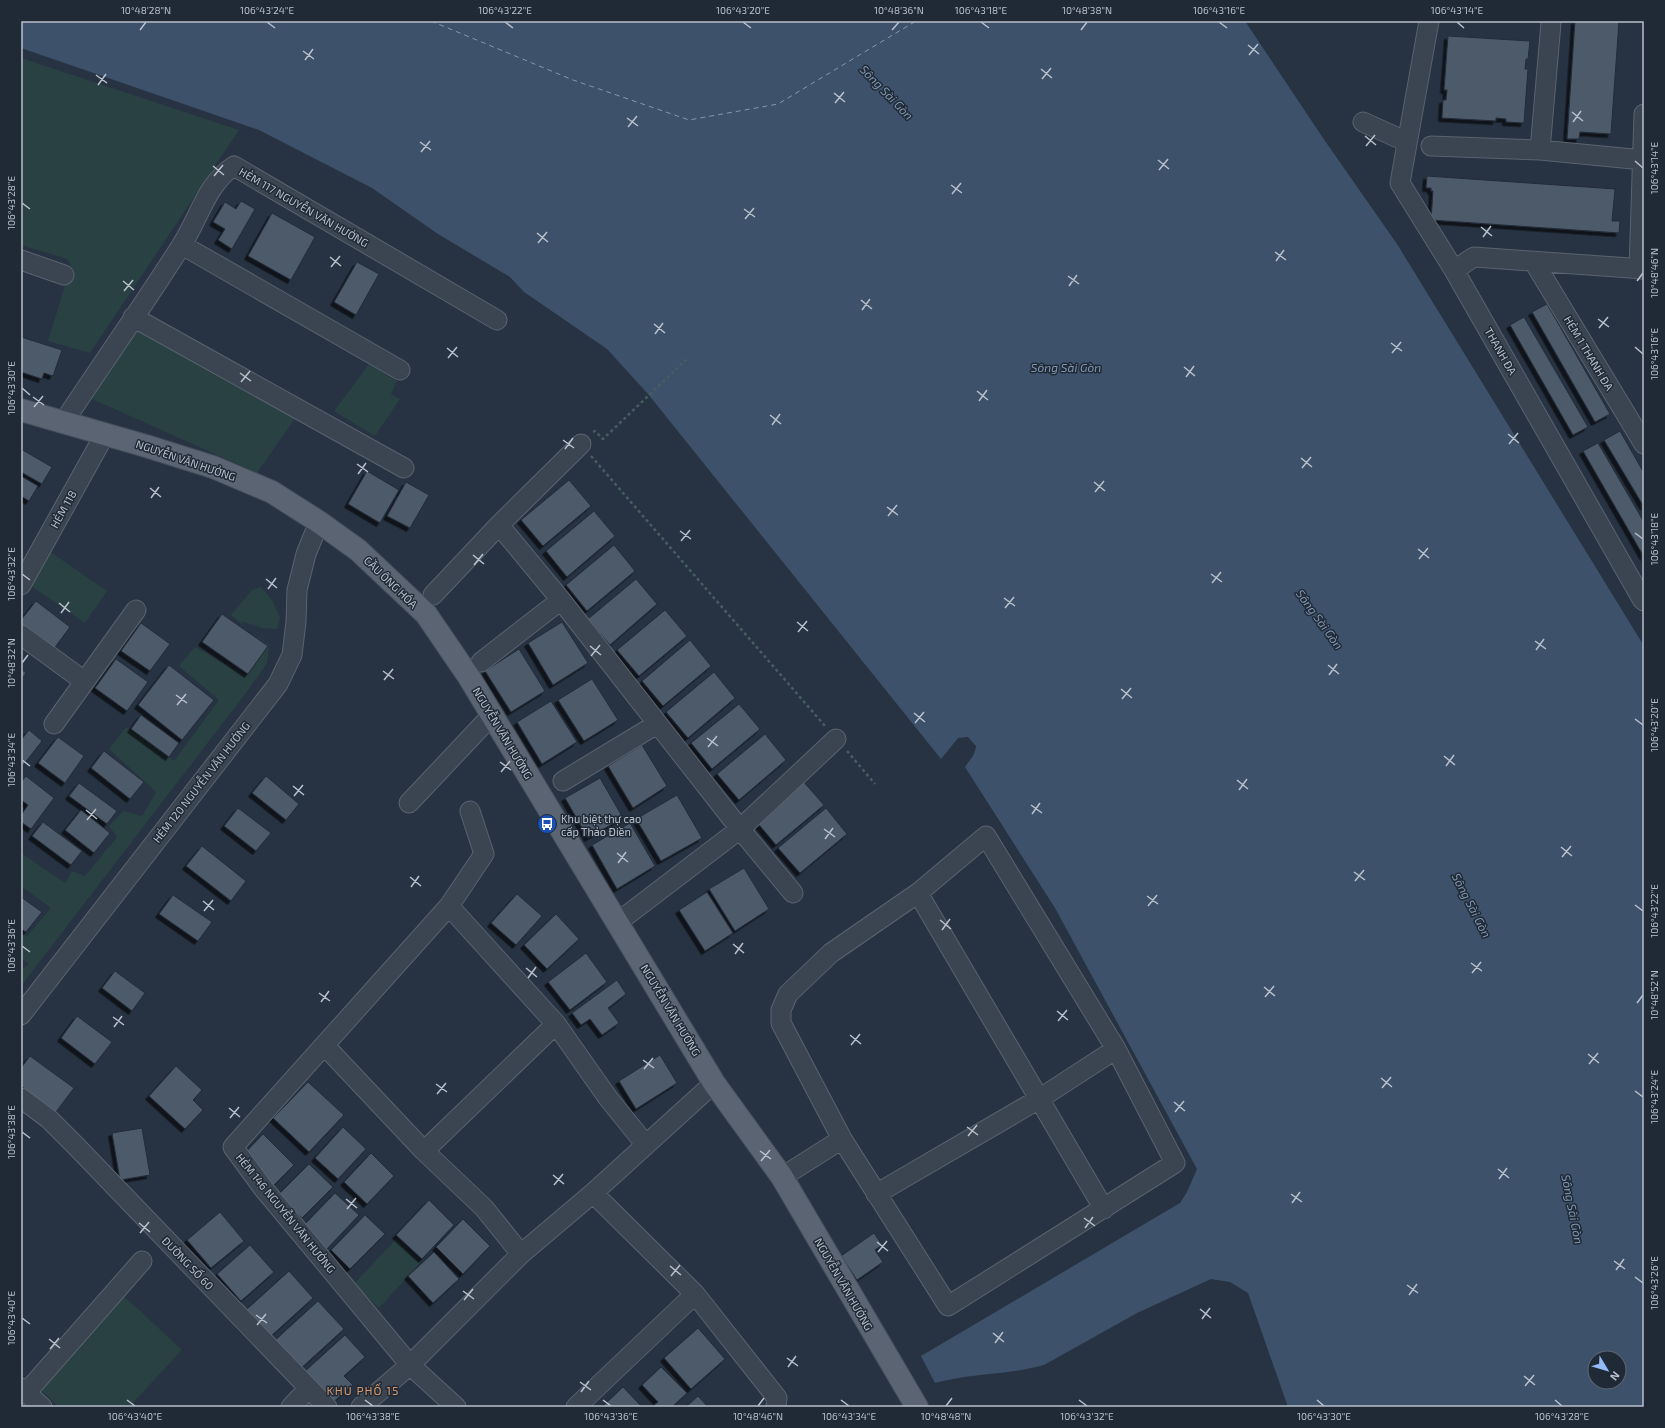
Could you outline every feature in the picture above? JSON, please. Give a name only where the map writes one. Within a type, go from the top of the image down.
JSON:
[{"type":"main road","name":"NGUYỄN VĂN HƯỞNG","points":[[21,410],[213,467],[272,492],[319,522],[358,550]]},
{"type":"main road","name":"CẦU ÔNG HÓA","points":[[358,550],[428,604]]},
{"type":"main road","name":"NGUYỄN VĂN HƯỞNG","points":[[428,604],[469,677],[714,1083],[782,1176],[917,1407]]},
{"type":"street","name":"THANH ĐA","points":[[1429,21],[1400,183],[1454,270],[1642,599],[1644,600]]},
{"type":"street","points":[[1540,150],[1551,23]]},
{"type":"street","points":[[1454,270],[1474,257],[1642,269],[1644,114]]},
{"type":"street","points":[[1363,122],[1407,142]]},
{"type":"street","points":[[1431,146],[1540,150],[1643,160]]},
{"type":"street","name":"HẺM 117 NGUYỄN VĂN HƯỞNG","points":[[63,423],[182,245],[214,184],[223,173],[234,166],[497,320]]},
{"type":"street","points":[[182,245],[400,370]]},
{"type":"street","points":[[21,260],[64,275]]},
{"type":"street","name":"HẺM 1 THANH ĐA","points":[[1534,262],[1644,444]]},
{"type":"street","points":[[133,318],[404,468]]},
{"type":"street","name":"HẺM 118","points":[[21,584],[105,434]]},
{"type":"street","points":[[428,604],[499,525],[581,444]]},
{"type":"street","name":"HẺM 120 NGUYỄN VĂN HƯỞNG","points":[[21,1014],[278,684],[292,655],[296,622],[297,590],[306,554],[319,522]]},
{"type":"street","points":[[499,525],[561,600],[740,829],[793,893]]},
{"type":"street","points":[[482,662],[561,600]]},
{"type":"street","points":[[54,724],[136,610]]},
{"type":"street","points":[[21,635],[84,681]]},
{"type":"street","points":[[409,803],[492,715]]},
{"type":"street","points":[[563,781],[657,724]]},
{"type":"street","points":[[618,922],[740,829],[836,739]]},
{"type":"street","name":"HẺM 146 NGUYỄN VĂN HƯỞNG","points":[[456,1407],[410,1365],[263,1188],[233,1147],[449,906],[484,854],[470,811]]},
{"type":"street","points":[[986,836],[1116,1048],[1175,1163],[948,1306],[842,1140],[781,1023],[781,1010],[788,994],[831,953],[918,893],[986,836]]},
{"type":"street","points":[[918,893],[1104,1209]]},
{"type":"street","points":[[449,906],[556,1024],[608,1098],[646,1145]]},
{"type":"street","points":[[424,1151],[556,1024]]},
{"type":"street","points":[[325,1046],[424,1151],[484,1208],[521,1254]]},
{"type":"street","points":[[876,1194],[1039,1099],[1116,1048]]},
{"type":"street","points":[[362,1407],[410,1365],[521,1254],[593,1193],[714,1083]]},
{"type":"street","name":"ĐƯỜNG SỐ 60","points":[[21,1098],[48,1119],[76,1146],[327,1407]]},
{"type":"street","points":[[782,1176],[842,1140]]},
{"type":"street","points":[[593,1193],[695,1294],[778,1398],[776,1407]]},
{"type":"street","points":[[42,1407],[24,1390],[142,1261]]},
{"type":"street","points":[[576,1407],[695,1294]]},
{"type":"street","points":[[291,1407],[309,1388]]},
{"type":"path","points":[[603,439],[688,358]]},
{"type":"path","points":[[581,444],[875,784]]},
{"type":"green space","points":[[21,58],[239,130],[90,353],[48,341],[71,266],[67,259],[21,245]]},
{"type":"green space","points":[[138,329],[296,417],[257,473],[90,398]]},
{"type":"green space","points":[[369,364],[397,381],[391,394],[400,399],[375,436],[334,411]]},
{"type":"green space","points":[[49,551],[107,591],[85,623],[27,583]]},
{"type":"green space","points":[[261,587],[272,600],[280,617],[277,629],[262,628],[241,621],[246,627],[231,615],[252,590]]},
{"type":"green space","points":[[252,633],[269,645],[267,663],[249,689],[21,986],[21,969],[29,964],[21,958],[21,933],[27,936],[51,908],[21,886],[21,853],[65,883],[72,871],[85,876],[117,837],[109,826],[123,811],[142,816],[156,792],[109,749],[126,727],[174,761],[219,700],[179,666],[195,647],[247,676],[268,646]]},
{"type":"green space","points":[[396,1239],[420,1263],[379,1308],[354,1284]]},
{"type":"green space","points":[[123,1295],[182,1350],[129,1407],[59,1407],[40,1389]]},
{"type":"water","name":"Sông Sài Gòn","points":[[21,21],[1245,21],[1323,138],[1397,244],[1644,646],[1644,1407],[1288,1407],[1248,1293],[1230,1282],[1211,1279],[1137,1313],[1044,1365],[1017,1371],[962,1377],[935,1383],[921,1356],[1180,1203],[1187,1192],[1197,1169],[1055,908],[965,767],[973,755],[976,746],[968,737],[958,738],[941,759],[648,394],[607,349],[524,292],[510,277],[438,234],[372,188],[259,130],[21,48]]},
{"type":"building","points":[[1575,21],[1619,21],[1611,134],[1580,132],[1579,139],[1567,139]]},
{"type":"building","points":[[1448,36],[1530,41],[1525,69],[1528,69],[1524,123],[1506,122],[1506,119],[1496,118],[1496,121],[1442,118],[1443,100],[1446,100],[1447,90],[1444,90]]},
{"type":"building","points":[[1427,176],[1615,189],[1612,221],[1620,221],[1619,233],[1431,220],[1433,191],[1431,191],[1431,188],[1426,188]]},
{"type":"building","points":[[241,201],[255,209],[232,249],[218,240],[225,229],[213,222],[225,202],[236,209]]},
{"type":"building","points":[[272,213],[315,237],[291,280],[248,256]]},
{"type":"building","points":[[357,262],[379,274],[356,315],[334,302]]},
{"type":"building","points":[[1547,304],[1610,414],[1595,422],[1532,312]]},
{"type":"building","points":[[1524,317],[1588,427],[1573,435],[1510,325]]},
{"type":"building","points":[[21,337],[62,350],[53,376],[44,373],[42,379],[21,372]]},
{"type":"building","points":[[1620,431],[1644,473],[1644,507],[1604,440]]},
{"type":"building","points":[[1598,443],[1644,522],[1644,557],[1583,451]]},
{"type":"building","points":[[21,449],[52,467],[42,484],[21,472]]},
{"type":"building","points":[[367,471],[399,490],[380,523],[348,504]]},
{"type":"building","points":[[21,476],[38,486],[29,501],[21,496]]},
{"type":"building","points":[[569,480],[591,506],[543,546],[521,520]]},
{"type":"building","points":[[406,482],[429,495],[410,528],[387,516]]},
{"type":"building","points":[[594,511],[615,536],[567,577],[546,551]]},
{"type":"building","points":[[614,545],[635,571],[587,611],[566,585]]},
{"type":"building","points":[[636,579],[657,604],[610,645],[588,619]]},
{"type":"building","points":[[36,601],[70,627],[53,650],[21,625],[21,620]]},
{"type":"building","points":[[665,610],[687,636],[639,676],[617,650]]},
{"type":"building","points":[[222,614],[268,646],[248,674],[202,642]]},
{"type":"building","points":[[562,622],[588,663],[553,685],[528,643]]},
{"type":"building","points":[[141,623],[170,644],[150,671],[121,651]]},
{"type":"building","points":[[690,640],[711,666],[663,706],[642,681]]},
{"type":"building","points":[[519,649],[545,691],[511,712],[485,671]]},
{"type":"building","points":[[116,659],[148,682],[127,711],[95,688]]},
{"type":"building","points":[[169,665],[214,700],[182,740],[138,705]]},
{"type":"building","points":[[21,669],[26,673],[21,680]]},
{"type":"building","points":[[714,672],[735,698],[688,738],[666,712]]},
{"type":"building","points":[[592,679],[618,720],[584,741],[558,700]]},
{"type":"building","points":[[551,701],[577,742],[542,764],[517,722]]},
{"type":"building","points":[[739,704],[760,729],[712,769],[691,743]]},
{"type":"building","points":[[141,715],[179,743],[169,757],[131,729]]},
{"type":"building","points":[[29,730],[42,741],[21,768],[21,740]]},
{"type":"building","points":[[765,734],[786,760],[739,800],[717,774]]},
{"type":"building","points":[[58,737],[84,756],[65,783],[38,763]]},
{"type":"building","points":[[642,745],[667,786],[633,808],[608,766]]},
{"type":"building","points":[[104,751],[144,782],[130,799],[91,768]]},
{"type":"building","points":[[26,776],[54,798],[31,829],[21,822],[21,815],[28,805],[21,800],[21,782]]},
{"type":"building","points":[[266,776],[299,804],[286,820],[252,793]]},
{"type":"building","points":[[600,778],[623,818],[588,838],[565,798]]},
{"type":"building","points":[[802,780],[824,805],[776,845],[755,820]]},
{"type":"building","points":[[79,783],[117,811],[107,824],[69,796]]},
{"type":"building","points":[[677,795],[702,838],[661,861],[636,819]]},
{"type":"building","points":[[238,808],[271,833],[256,851],[224,826]]},
{"type":"building","points":[[826,808],[847,834],[800,873],[778,848]]},
{"type":"building","points":[[81,810],[110,833],[94,853],[65,830]]},
{"type":"building","points":[[43,822],[82,851],[71,865],[32,836]]},
{"type":"building","points":[[630,823],[655,866],[617,889],[592,845]]},
{"type":"building","points":[[202,846],[246,881],[231,901],[186,866]]},
{"type":"building","points":[[744,868],[769,909],[735,931],[709,889]]},
{"type":"building","points":[[707,892],[733,933],[705,951],[679,910]]},
{"type":"building","points":[[517,894],[542,916],[516,945],[491,923]]},
{"type":"building","points":[[173,895],[212,922],[198,941],[159,914]]},
{"type":"building","points":[[21,897],[42,912],[26,932],[21,929]]},
{"type":"building","points":[[556,914],[579,939],[547,969],[524,945]]},
{"type":"building","points":[[586,953],[607,982],[570,1010],[548,982]]},
{"type":"building","points":[[115,971],[145,993],[132,1011],[102,988]]},
{"type":"building","points":[[617,980],[626,994],[608,1008],[619,1023],[602,1035],[590,1019],[581,1025],[572,1013]]},
{"type":"building","points":[[77,1016],[112,1042],[95,1064],[61,1038]]},
{"type":"building","points":[[660,1055],[677,1083],[636,1109],[619,1081]]},
{"type":"building","points":[[30,1056],[74,1088],[56,1112],[21,1086],[21,1068]]},
{"type":"building","points":[[176,1066],[202,1090],[193,1100],[203,1110],[185,1129],[149,1096]]},
{"type":"building","points":[[308,1082],[344,1115],[309,1152],[273,1118]]},
{"type":"building","points":[[343,1127],[366,1149],[338,1179],[315,1158]]},
{"type":"building","points":[[142,1128],[150,1175],[120,1180],[112,1133]]},
{"type":"building","points":[[263,1134],[294,1165],[271,1188],[240,1158]]},
{"type":"building","points":[[371,1153],[394,1176],[367,1204],[344,1182]]},
{"type":"building","points":[[309,1164],[333,1187],[302,1218],[278,1195]]},
{"type":"building","points":[[335,1193],[359,1215],[326,1250],[302,1227]]},
{"type":"building","points":[[429,1200],[454,1225],[422,1259],[396,1235]]},
{"type":"building","points":[[220,1212],[244,1241],[211,1268],[187,1240]]},
{"type":"building","points":[[365,1215],[385,1234],[350,1269],[331,1250]]},
{"type":"building","points":[[463,1219],[490,1246],[463,1274],[436,1247]]},
{"type":"building","points":[[874,1233],[882,1245],[875,1250],[883,1262],[857,1280],[841,1256]]},
{"type":"building","points":[[250,1245],[274,1272],[241,1301],[217,1274]]},
{"type":"building","points":[[434,1252],[459,1279],[433,1303],[408,1276]]},
{"type":"building","points":[[289,1271],[313,1298],[270,1337],[246,1310]]},
{"type":"building","points":[[318,1301],[344,1329],[298,1371],[272,1343]]},
{"type":"building","points":[[698,1328],[725,1359],[691,1389],[664,1358]]},
{"type":"building","points":[[345,1335],[365,1357],[344,1376],[353,1385],[331,1404],[303,1373]]},
{"type":"building","points":[[661,1367],[687,1393],[672,1407],[655,1407],[654,1405],[658,1402],[642,1385]]},
{"type":"building","points":[[623,1387],[642,1407],[602,1407]]},
{"type":"building","points":[[698,1396],[708,1407],[686,1407]]},
{"type":"ferry route","points":[[431,21],[573,80],[689,120],[778,104],[916,21]]},
{"type":"place","name":"Khu biệt thự cao cấp Thảo Điền","points":[[547,824]]},
{"type":"district","name":"KHU PHỐ 15","points":[[363,1390]]}]
